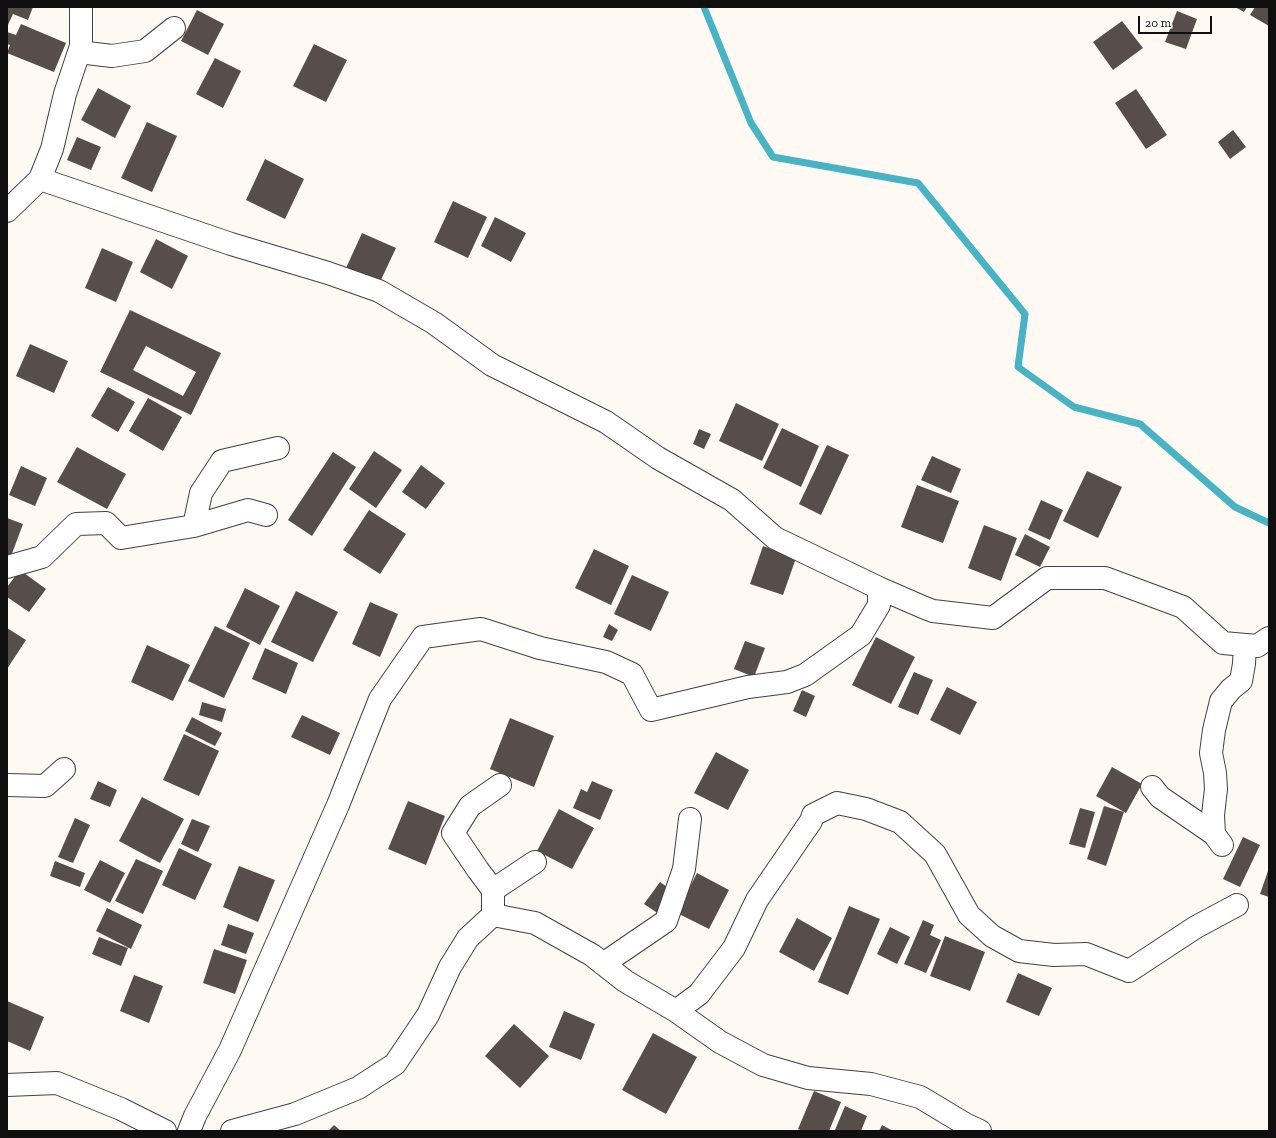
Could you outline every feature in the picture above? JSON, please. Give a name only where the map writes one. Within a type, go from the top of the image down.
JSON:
[{"type":"street","points":[[7,211],[40,179],[52,149],[65,94],[81,46],[81,7]]},
{"type":"street","points":[[79,52],[112,56],[145,50],[174,28]]},
{"type":"street","points":[[40,179],[231,244],[328,273],[379,291],[434,323],[492,365],[606,422],[658,458],[732,500],[775,538],[879,588],[933,611],[993,618],[1048,578],[1105,578],[1183,607],[1223,643],[1257,646],[1269,638]]},
{"type":"street","points":[[194,526],[201,493],[222,461],[278,448]]},
{"type":"street","points":[[7,567],[42,557],[76,524],[106,523],[121,538],[194,526],[248,510],[266,515]]},
{"type":"street","points":[[189,1131],[195,1116],[230,1050],[338,804],[380,699],[423,637],[481,629],[540,648],[606,662],[632,674],[651,710],[748,687],[787,682],[805,675],[861,635],[879,605],[879,588]]},
{"type":"street","points":[[1152,786],[1160,797],[1218,839],[1213,815],[1216,773],[1211,753],[1214,730],[1221,701],[1241,680],[1244,664],[1244,645]]},
{"type":"street","points":[[7,785],[45,786],[64,769]]},
{"type":"street","points":[[232,1131],[295,1114],[358,1088],[395,1064],[428,1015],[450,967],[468,938],[493,914],[493,890],[453,833],[470,806],[500,785]]},
{"type":"street","points":[[676,1011],[699,994],[734,948],[757,900],[814,815],[837,803],[866,809],[900,822],[935,854],[969,915],[992,936],[1019,951],[1054,955],[1086,954],[1129,971],[1196,927],[1236,905]]},
{"type":"street","points":[[603,964],[666,922],[684,869],[690,819]]},
{"type":"street","points":[[493,890],[535,862]]},
{"type":"street","points":[[493,914],[535,923],[592,955],[625,981],[676,1011],[720,1042],[762,1065],[808,1078],[871,1084],[920,1097],[965,1124],[980,1131]]},
{"type":"street","points":[[7,1085],[57,1083],[121,1109],[165,1131]]},
{"type":"building","points":[[7,7],[33,7],[28,20],[13,14],[7,27]]},
{"type":"building","points":[[1235,7],[1247,7],[1244,12]]},
{"type":"building","points":[[1255,7],[1269,7],[1269,26],[1250,15]]},
{"type":"building","points":[[197,10],[224,24],[208,55],[181,41]]},
{"type":"building","points":[[1177,11],[1197,19],[1186,49],[1165,42]]},
{"type":"building","points":[[1122,21],[1143,48],[1113,70],[1093,42]]},
{"type":"building","points":[[21,24],[66,43],[54,72],[7,53],[10,45],[7,44],[7,32],[16,35]]},
{"type":"building","points":[[314,44],[347,60],[326,102],[293,86]]},
{"type":"building","points":[[215,58],[241,71],[223,108],[196,94]]},
{"type":"building","points":[[98,88],[131,106],[115,138],[81,120]]},
{"type":"building","points":[[1136,89],[1167,135],[1146,149],[1115,103]]},
{"type":"building","points":[[147,122],[177,136],[152,192],[121,178]]},
{"type":"building","points":[[1233,130],[1246,147],[1230,159],[1218,142]]},
{"type":"building","points":[[77,137],[101,147],[91,170],[67,160]]},
{"type":"building","points":[[265,159],[304,179],[285,219],[246,200]]},
{"type":"building","points":[[453,201],[487,217],[468,258],[434,242]]},
{"type":"building","points":[[495,217],[526,233],[511,262],[481,246]]},
{"type":"building","points":[[362,233],[396,248],[379,284],[346,268]]},
{"type":"building","points":[[156,239],[188,256],[172,289],[140,272]]},
{"type":"building","points":[[102,248],[133,262],[116,302],[85,288]]},
{"type":"building","points":[[130,310],[221,353],[191,415],[100,372]],"holes":[[[146,346],[196,372],[183,396],[133,370]]]},
{"type":"building","points":[[30,344],[68,361],[54,393],[16,376]]},
{"type":"building","points":[[108,387],[135,402],[118,432],[91,416]]},
{"type":"building","points":[[148,398],[182,417],[163,451],[129,431]]},
{"type":"building","points":[[736,403],[779,424],[762,461],[719,441]]},
{"type":"building","points":[[782,428],[819,446],[801,487],[763,468]]},
{"type":"building","points":[[699,429],[711,434],[704,449],[693,444]]},
{"type":"building","points":[[827,445],[849,455],[821,515],[799,504]]},
{"type":"building","points":[[77,447],[126,474],[107,509],[57,482]]},
{"type":"building","points":[[374,451],[402,470],[376,508],[349,489]]},
{"type":"building","points":[[333,452],[356,467],[312,536],[288,520]]},
{"type":"building","points":[[932,456],[961,469],[951,493],[921,480]]},
{"type":"building","points":[[421,465],[445,483],[426,509],[402,492]]},
{"type":"building","points":[[21,466],[47,478],[35,506],[9,495]]},
{"type":"building","points":[[1087,471],[1122,487],[1098,538],[1063,521]]},
{"type":"building","points":[[917,485],[959,501],[943,543],[901,527]]},
{"type":"building","points":[[1041,500],[1063,510],[1050,540],[1028,530]]},
{"type":"building","points":[[369,510],[406,534],[380,574],[343,550]]},
{"type":"building","points":[[7,518],[23,524],[10,559],[7,558]]},
{"type":"building","points":[[984,525],[1017,538],[1001,581],[968,568]]},
{"type":"building","points":[[1025,534],[1050,547],[1040,567],[1015,555]]},
{"type":"building","points":[[763,546],[796,558],[783,595],[750,584]]},
{"type":"building","points":[[594,549],[629,566],[611,605],[575,588]]},
{"type":"building","points":[[20,570],[46,589],[29,612],[7,597],[7,587]]},
{"type":"building","points":[[632,575],[669,592],[651,631],[614,614]]},
{"type":"building","points":[[245,588],[280,606],[260,645],[226,627]]},
{"type":"building","points":[[296,591],[338,612],[313,662],[271,642]]},
{"type":"building","points":[[370,602],[398,614],[380,657],[352,644]]},
{"type":"building","points":[[609,624],[618,630],[612,641],[603,637]]},
{"type":"building","points":[[215,626],[250,643],[224,698],[188,681]]},
{"type":"building","points":[[7,628],[26,640],[7,669]]},
{"type":"building","points":[[876,637],[915,657],[891,704],[852,685]]},
{"type":"building","points":[[745,641],[765,648],[754,677],[734,669]]},
{"type":"building","points":[[147,645],[190,665],[173,701],[131,682]]},
{"type":"building","points":[[265,648],[298,663],[286,694],[252,679]]},
{"type":"building","points":[[914,672],[933,680],[918,715],[898,707]]},
{"type":"building","points":[[947,687],[977,702],[960,735],[930,720]]},
{"type":"building","points":[[802,690],[815,696],[806,717],[793,711]]},
{"type":"building","points":[[202,702],[226,709],[222,722],[199,715]]},
{"type":"building","points":[[302,715],[340,733],[330,755],[291,737]]},
{"type":"building","points":[[192,717],[222,733],[215,746],[185,731]]},
{"type":"building","points":[[510,718],[554,736],[534,787],[490,769]]},
{"type":"building","points":[[184,734],[219,751],[199,796],[163,780]]},
{"type":"building","points":[[716,752],[749,770],[728,810],[694,793]]},
{"type":"building","points":[[1112,767],[1142,784],[1126,813],[1096,796]]},
{"type":"building","points":[[98,781],[117,790],[110,807],[90,799]]},
{"type":"building","points":[[592,781],[613,790],[600,820],[573,808],[581,789],[587,792]]},
{"type":"building","points":[[142,797],[184,819],[160,863],[119,841]]},
{"type":"building","points":[[408,801],[445,816],[426,865],[388,849]]},
{"type":"building","points":[[1104,806],[1124,812],[1106,866],[1087,859]]},
{"type":"building","points":[[1080,808],[1095,812],[1085,848],[1069,844]]},
{"type":"building","points":[[559,809],[594,828],[572,869],[537,851]]},
{"type":"building","points":[[75,818],[90,825],[73,863],[58,857]]},
{"type":"building","points":[[192,819],[210,826],[198,852],[181,844]]},
{"type":"building","points":[[1243,837],[1260,845],[1240,887],[1223,879]]},
{"type":"building","points":[[179,848],[212,864],[195,900],[162,885]]},
{"type":"building","points":[[136,859],[163,871],[143,914],[115,901]]},
{"type":"building","points":[[100,860],[125,873],[110,903],[84,890]]},
{"type":"building","points":[[55,861],[85,873],[80,887],[50,876]]},
{"type":"building","points":[[239,866],[275,880],[258,922],[223,907]]},
{"type":"building","points":[[1269,868],[1269,897],[1260,894]]},
{"type":"building","points":[[697,873],[729,890],[709,929],[677,913]]},
{"type":"building","points":[[660,882],[674,892],[659,914],[644,904]]},
{"type":"building","points":[[849,906],[880,919],[848,995],[818,982]]},
{"type":"building","points":[[107,908],[142,925],[131,949],[96,931]]},
{"type":"building","points":[[797,918],[832,938],[814,971],[779,952]]},
{"type":"building","points":[[923,920],[934,925],[930,935],[941,940],[926,973],[904,964]]},
{"type":"building","points":[[228,924],[254,933],[246,954],[221,945]]},
{"type":"building","points":[[890,927],[910,937],[897,964],[877,954]]},
{"type":"building","points":[[945,936],[985,952],[970,991],[930,976]]},
{"type":"building","points":[[99,937],[128,948],[121,966],[92,954]]},
{"type":"building","points":[[214,949],[247,960],[235,994],[203,983]]},
{"type":"building","points":[[1018,973],[1052,988],[1039,1016],[1006,1002]]},
{"type":"building","points":[[134,975],[163,986],[149,1023],[120,1011]]},
{"type":"building","points":[[7,1001],[44,1017],[30,1051],[7,1041]]},
{"type":"building","points":[[564,1011],[595,1024],[581,1060],[549,1047]]},
{"type":"building","points":[[514,1024],[549,1056],[520,1088],[485,1056]]},
{"type":"building","points":[[653,1033],[697,1057],[666,1114],[622,1090]]},
{"type":"building","points":[[814,1091],[841,1102],[829,1131],[803,1131],[798,1129]]},
{"type":"building","points":[[845,1106],[867,1116],[861,1131],[835,1130]]},
{"type":"building","points":[[334,1125],[341,1131],[328,1131]]},
{"type":"building","points":[[882,1125],[893,1131],[879,1131]]},
{"type":"waterway","points":[[704,7],[751,123],[773,157],[918,183],[1025,314],[1018,367],[1074,407],[1140,424],[1235,507],[1269,523]]}]
